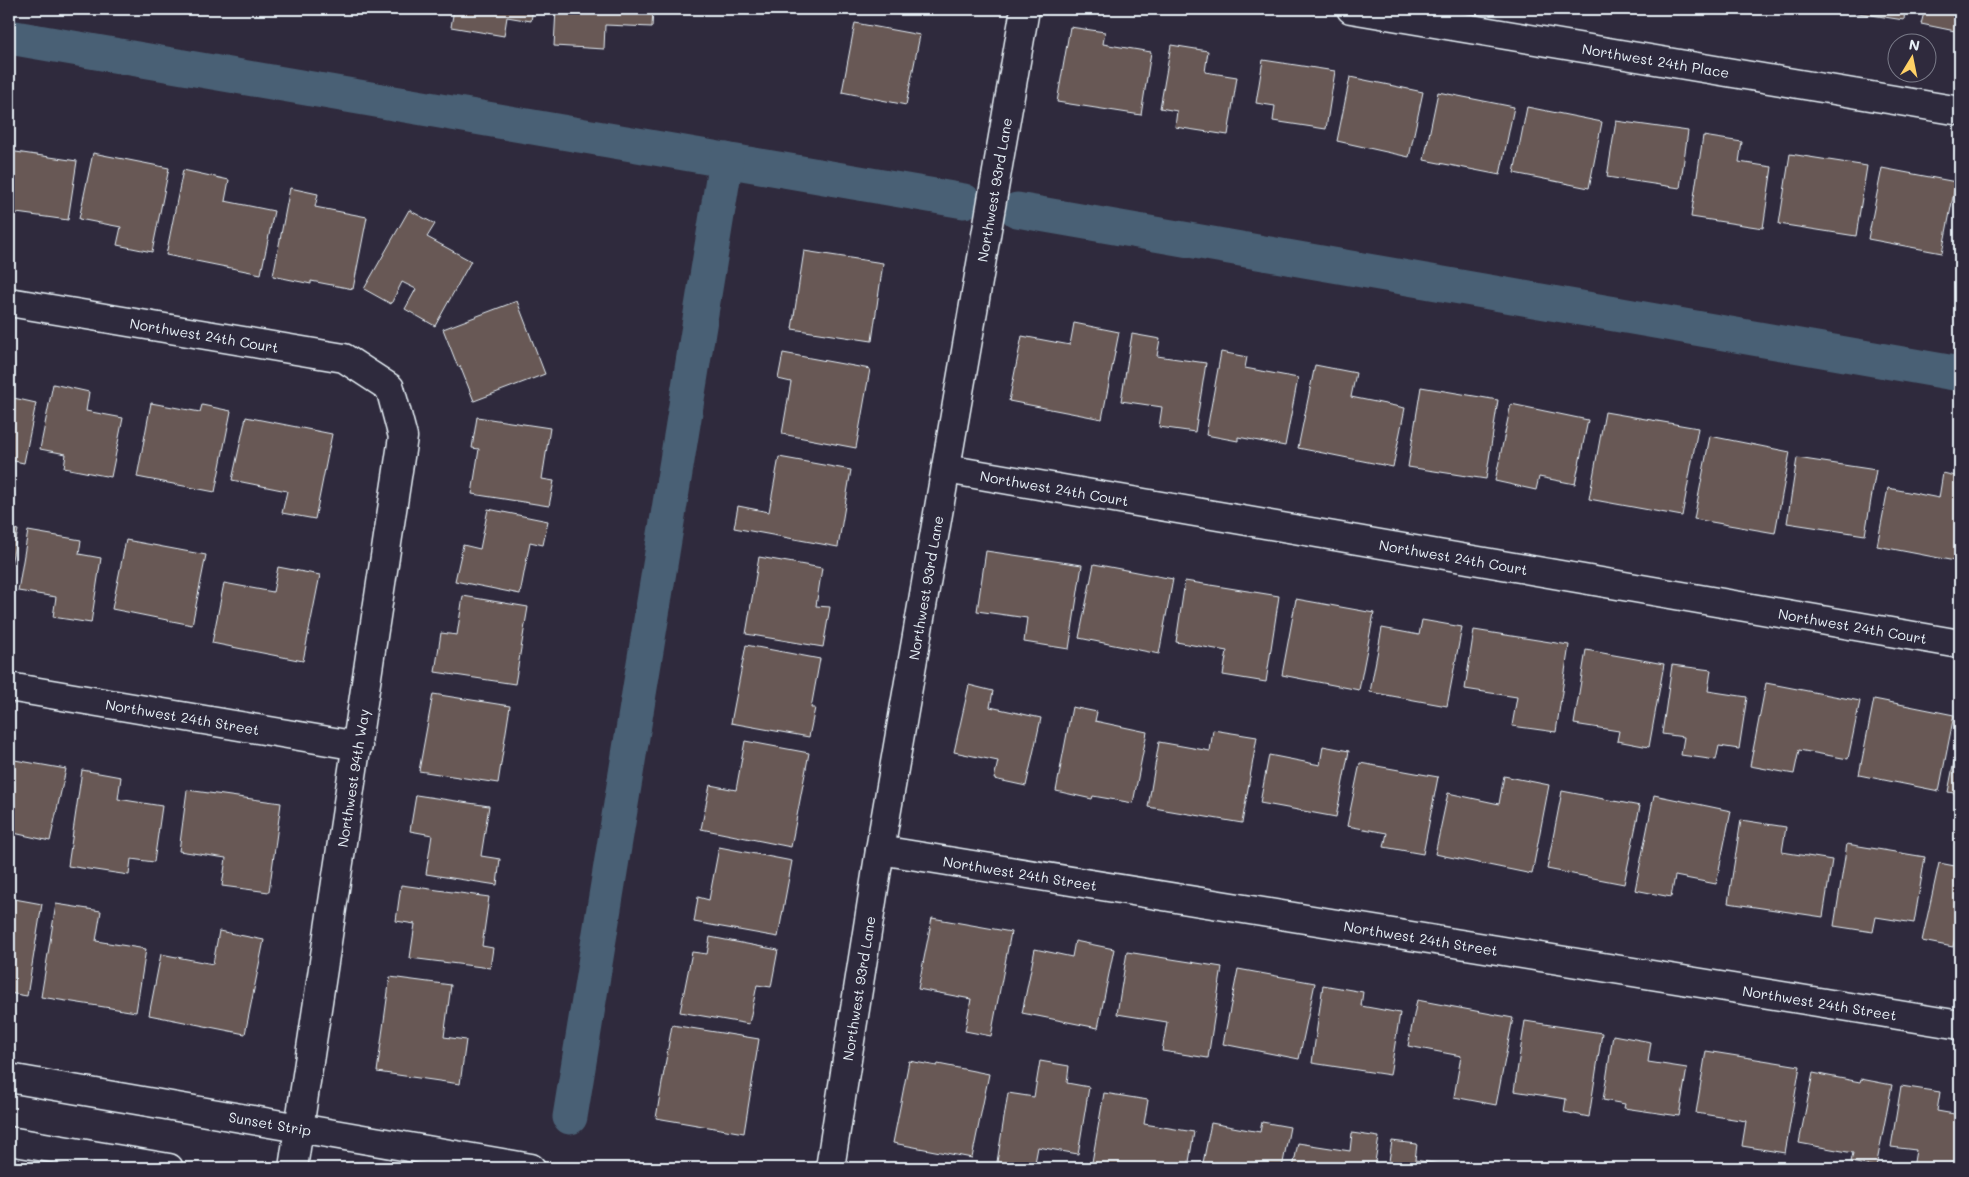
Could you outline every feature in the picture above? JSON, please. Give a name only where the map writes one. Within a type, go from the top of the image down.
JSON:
[{"type":"street","name":"Northwest 93rd Lane","points":[[830,1168],[880,850],[1025,9]]},
{"type":"street","name":"Northwest 24th Place","points":[[1351,9],[1960,111]]},
{"type":"street","name":"Northwest 24th Court","points":[[9,302],[344,358],[390,388]]},
{"type":"street","name":"Northwest 94th Way","points":[[293,1168],[403,437],[390,388]]},
{"type":"street","name":"Northwest 24th Court","points":[[946,469],[1960,644]]},
{"type":"street","name":"Northwest 24th Street","points":[[9,687],[358,746]]},
{"type":"street","name":"Northwest 24th Street","points":[[880,850],[1960,1025]]},
{"type":"street","name":"Sunset Strip","points":[[9,1078],[531,1168]]},
{"type":"street","points":[[9,1141],[170,1168]]},
{"type":"building","points":[[454,9],[533,9],[531,21],[507,17],[504,36],[451,27]]},
{"type":"building","points":[[556,9],[653,9],[652,27],[605,25],[604,49],[554,46]]},
{"type":"building","points":[[1832,9],[1905,9],[1904,20]]},
{"type":"building","points":[[1925,9],[1960,9],[1960,32],[1921,24]]},
{"type":"building","points":[[855,23],[920,35],[906,105],[842,92]]},
{"type":"building","points":[[1070,27],[1105,32],[1103,44],[1151,52],[1141,115],[1057,102]]},
{"type":"building","points":[[1171,45],[1208,51],[1205,72],[1237,77],[1228,135],[1175,127],[1177,111],[1160,108]]},
{"type":"building","points":[[1263,60],[1335,71],[1326,129],[1273,121],[1275,106],[1256,103]]},
{"type":"building","points":[[1350,77],[1423,92],[1409,157],[1337,141]]},
{"type":"building","points":[[1438,92],[1514,107],[1500,175],[1424,160]]},
{"type":"building","points":[[1527,107],[1602,122],[1589,188],[1514,173]]},
{"type":"building","points":[[1616,121],[1688,131],[1680,188],[1607,177]]},
{"type":"building","points":[[1703,136],[1742,142],[1739,162],[1772,167],[1763,228],[1691,217]]},
{"type":"building","points":[[9,151],[77,161],[68,220],[9,212]]},
{"type":"building","points":[[93,153],[169,168],[152,252],[117,245],[121,227],[79,219]]},
{"type":"building","points":[[1790,154],[1867,166],[1856,236],[1779,224]]},
{"type":"building","points":[[1882,168],[1956,182],[1942,253],[1868,239]]},
{"type":"building","points":[[183,170],[229,180],[225,201],[274,211],[261,274],[166,255]]},
{"type":"building","points":[[290,188],[318,194],[315,207],[367,217],[353,289],[311,281],[311,284],[273,276]]},
{"type":"building","points":[[409,210],[435,224],[427,237],[471,261],[435,326],[405,309],[416,289],[402,282],[391,304],[364,289]]},
{"type":"building","points":[[804,251],[883,263],[872,341],[792,329]]},
{"type":"building","points":[[517,301],[545,374],[474,401],[443,329]]},
{"type":"building","points":[[1074,323],[1119,332],[1102,419],[1009,401],[1022,336],[1070,345]]},
{"type":"building","points":[[1132,334],[1160,339],[1157,356],[1206,363],[1195,432],[1159,427],[1162,407],[1121,401]]},
{"type":"building","points":[[1221,352],[1247,357],[1245,368],[1298,378],[1285,446],[1238,437],[1238,441],[1206,435]]},
{"type":"building","points":[[783,353],[870,369],[856,448],[782,434],[791,382],[778,379]]},
{"type":"building","points":[[1315,365],[1356,373],[1351,397],[1405,408],[1393,467],[1298,448]]},
{"type":"building","points":[[53,384],[89,392],[86,411],[123,418],[111,477],[64,468],[66,454],[40,449]]},
{"type":"building","points":[[1421,387],[1498,400],[1486,479],[1408,467]]},
{"type":"building","points":[[9,397],[36,403],[24,463],[9,460]]},
{"type":"building","points":[[151,403],[200,412],[202,405],[231,411],[215,492],[137,477]]},
{"type":"building","points":[[1511,404],[1588,420],[1575,484],[1539,477],[1536,490],[1495,481]]},
{"type":"building","points":[[1605,412],[1698,428],[1682,516],[1589,499]]},
{"type":"building","points":[[246,417],[332,434],[315,519],[282,513],[287,491],[232,480]]},
{"type":"building","points":[[477,417],[550,428],[542,479],[554,481],[549,506],[472,494],[479,449],[472,448]]},
{"type":"building","points":[[1710,436],[1790,452],[1775,533],[1694,519]]},
{"type":"building","points":[[779,457],[851,470],[838,547],[734,528],[738,506],[769,512]]},
{"type":"building","points":[[1797,458],[1876,470],[1865,535],[1787,523]]},
{"type":"building","points":[[1943,473],[1960,477],[1960,562],[1877,546],[1888,488],[1939,498]]},
{"type":"building","points":[[488,509],[548,521],[543,545],[530,542],[520,594],[455,581],[463,545],[480,549]]},
{"type":"building","points":[[9,528],[18,530],[9,574]]},
{"type":"building","points":[[28,531],[81,540],[79,554],[101,558],[91,623],[53,617],[56,597],[18,591]]},
{"type":"building","points":[[126,540],[206,555],[192,625],[112,609]]},
{"type":"building","points":[[986,551],[1082,565],[1069,649],[1024,642],[1027,618],[977,611]]},
{"type":"building","points":[[759,557],[822,568],[816,606],[830,607],[823,647],[746,634]]},
{"type":"building","points":[[1094,564],[1173,579],[1159,654],[1079,638]]},
{"type":"building","points":[[278,567],[320,575],[303,661],[212,643],[224,583],[273,592]]},
{"type":"building","points":[[1185,581],[1279,596],[1266,682],[1223,675],[1227,651],[1176,642]]},
{"type":"building","points":[[463,596],[528,607],[515,684],[435,672],[441,633],[457,635]]},
{"type":"building","points":[[1296,599],[1374,613],[1359,690],[1282,675]]},
{"type":"building","points":[[1422,620],[1462,627],[1447,706],[1370,692],[1382,628],[1419,635]]},
{"type":"building","points":[[1474,630],[1569,645],[1556,732],[1512,726],[1517,697],[1465,689]]},
{"type":"building","points":[[746,645],[820,659],[811,708],[815,708],[809,737],[731,723]]},
{"type":"building","points":[[1586,650],[1664,664],[1649,747],[1617,741],[1619,731],[1574,724]]},
{"type":"building","points":[[1672,665],[1711,670],[1708,691],[1747,697],[1739,749],[1719,746],[1716,760],[1681,755],[1684,737],[1662,734]]},
{"type":"building","points":[[1766,683],[1860,701],[1848,759],[1799,750],[1794,774],[1750,766]]},
{"type":"building","points":[[969,685],[993,691],[990,707],[1041,718],[1026,786],[994,779],[998,761],[954,752]]},
{"type":"building","points":[[433,694],[510,706],[498,783],[419,771]]},
{"type":"building","points":[[1874,699],[1954,715],[1939,791],[1859,775]]},
{"type":"building","points":[[1072,707],[1097,712],[1095,721],[1147,732],[1133,803],[1093,796],[1092,799],[1056,791]]},
{"type":"building","points":[[1213,730],[1257,737],[1242,823],[1148,807],[1159,742],[1210,751]]},
{"type":"building","points":[[1960,731],[1960,794],[1948,792]]},
{"type":"building","points":[[745,741],[809,753],[791,847],[701,829],[710,785],[736,790]]},
{"type":"building","points":[[1323,746],[1349,751],[1336,817],[1260,803],[1269,755],[1320,765]]},
{"type":"building","points":[[9,759],[66,769],[50,841],[9,832]]},
{"type":"building","points":[[1360,763],[1438,777],[1423,854],[1384,847],[1387,833],[1347,826]]},
{"type":"building","points":[[82,770],[121,777],[118,799],[162,806],[154,862],[131,859],[129,875],[68,866]]},
{"type":"building","points":[[1504,776],[1549,785],[1532,874],[1435,854],[1448,793],[1499,804]]},
{"type":"building","points":[[187,790],[281,803],[269,892],[222,886],[226,858],[179,851]]},
{"type":"building","points":[[1562,791],[1640,806],[1624,884],[1547,869]]},
{"type":"building","points":[[416,795],[489,806],[481,856],[500,859],[497,885],[426,874],[432,835],[410,831]]},
{"type":"building","points":[[1654,795],[1731,811],[1716,884],[1675,876],[1671,897],[1635,890]]},
{"type":"building","points":[[1741,820],[1786,827],[1782,852],[1832,860],[1823,917],[1728,903]]},
{"type":"building","points":[[1847,844],[1925,857],[1914,923],[1876,917],[1873,932],[1834,926]]},
{"type":"building","points":[[719,847],[792,861],[778,937],[694,922],[698,897],[709,900]]},
{"type":"building","points":[[1939,863],[1960,867],[1960,924],[1958,924],[1953,947],[1922,941]]},
{"type":"building","points":[[401,885],[489,897],[482,946],[493,948],[490,968],[410,958],[415,924],[396,921]]},
{"type":"building","points":[[9,898],[42,904],[27,996],[9,993]]},
{"type":"building","points":[[56,904],[101,911],[96,941],[146,949],[136,1012],[41,997]]},
{"type":"building","points":[[932,918],[1011,932],[991,1036],[965,1031],[971,999],[918,989]]},
{"type":"building","points":[[219,931],[264,940],[245,1034],[149,1015],[161,954],[213,964]]},
{"type":"building","points":[[710,937],[778,950],[771,987],[757,985],[749,1024],[680,1012],[692,952],[707,954]]},
{"type":"building","points":[[1075,941],[1114,949],[1098,1028],[1022,1013],[1035,949],[1072,957]]},
{"type":"building","points":[[1127,952],[1222,967],[1208,1058],[1162,1051],[1167,1022],[1117,1014]]},
{"type":"building","points":[[1238,969],[1315,983],[1299,1059],[1223,1044]]},
{"type":"building","points":[[390,977],[451,985],[444,1037],[466,1040],[460,1084],[377,1072]]},
{"type":"building","points":[[1323,985],[1363,992],[1361,1006],[1400,1013],[1390,1075],[1312,1063]]},
{"type":"building","points":[[1417,1000],[1513,1018],[1496,1105],[1454,1097],[1461,1056],[1408,1046]]},
{"type":"building","points":[[1525,1021],[1602,1033],[1589,1117],[1564,1112],[1566,1099],[1514,1091]]},
{"type":"building","points":[[672,1025],[759,1039],[744,1133],[656,1118]]},
{"type":"building","points":[[1613,1035],[1651,1042],[1648,1062],[1687,1068],[1679,1116],[1624,1108],[1625,1104],[1603,1100]]},
{"type":"building","points":[[1706,1051],[1800,1066],[1785,1153],[1742,1146],[1746,1121],[1696,1113]]},
{"type":"building","points":[[909,1061],[937,1066],[938,1064],[989,1074],[972,1158],[893,1143]]},
{"type":"building","points":[[1040,1061],[1069,1066],[1067,1083],[1089,1087],[1078,1154],[1038,1147],[1034,1168],[997,1162],[1008,1093],[1034,1097]]},
{"type":"building","points":[[1813,1073],[1860,1082],[1861,1079],[1892,1085],[1876,1167],[1851,1162],[1853,1153],[1799,1143]]},
{"type":"building","points":[[1901,1086],[1940,1092],[1937,1111],[1960,1115],[1960,1168],[1913,1168],[1916,1150],[1891,1147]]},
{"type":"building","points":[[1104,1093],[1148,1100],[1144,1124],[1194,1132],[1188,1168],[1091,1168]]},
{"type":"building","points":[[1262,1122],[1290,1127],[1282,1168],[1202,1168],[1211,1123],[1260,1132]]},
{"type":"building","points":[[1352,1133],[1379,1137],[1374,1168],[1293,1168],[1298,1143],[1350,1151]]},
{"type":"building","points":[[1392,1141],[1417,1144],[1415,1160],[1463,1168],[1388,1168]]},
{"type":"waterway","points":[[9,37],[964,201]]},
{"type":"waterway","points":[[570,1117],[726,160]]},
{"type":"waterway","points":[[1017,210],[1960,374]]}]
